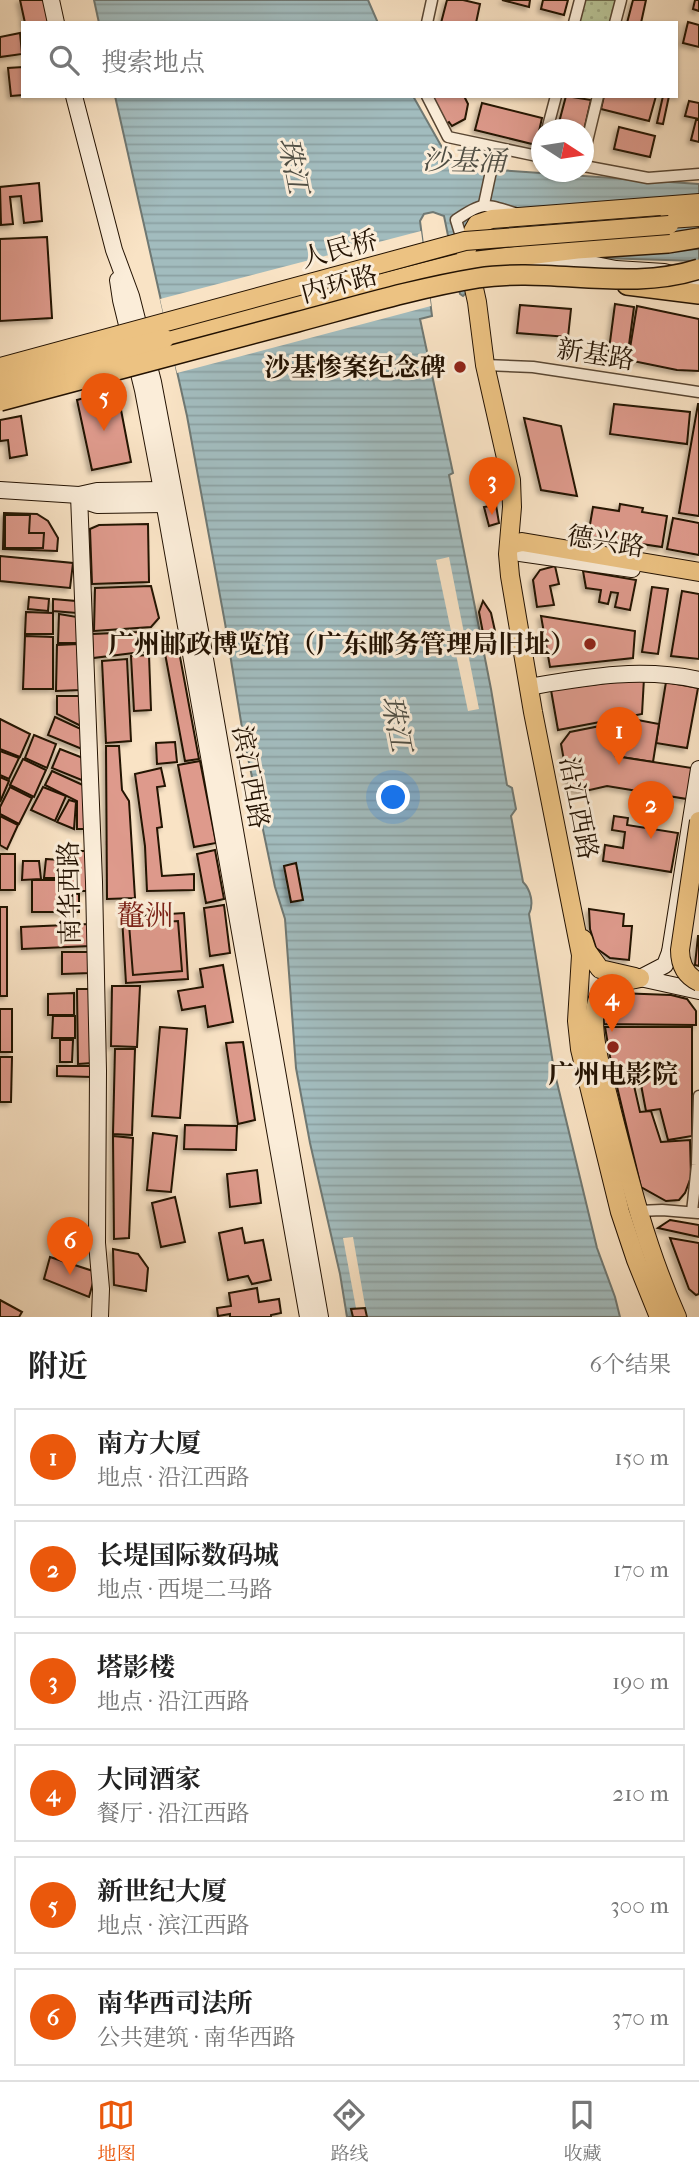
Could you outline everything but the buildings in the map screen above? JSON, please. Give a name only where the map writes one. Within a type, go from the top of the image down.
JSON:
[{"type":"highway","name":"内环路","points":[[0,383],[408,275],[469,263],[577,249],[668,243],[699,238]]},
{"type":"highway","name":"内环路","points":[[0,401],[435,286],[495,276],[644,278],[674,276],[699,269]]},
{"type":"highway","points":[[550,275],[699,294]]},
{"type":"main road","points":[[51,0],[56,21]]},
{"type":"main road","name":"滨江西路","points":[[75,98],[114,250],[131,296],[150,370],[167,496],[308,1317]]},
{"type":"main road","points":[[469,263],[473,231],[477,224],[492,219],[699,203]]},
{"type":"main road","name":"人民桥","points":[[0,357],[464,235],[699,217]]},
{"type":"main road","name":"人民桥","points":[[0,367],[465,241],[699,223]]},
{"type":"main road","points":[[477,302],[484,280],[494,272],[510,266],[575,261],[616,268],[657,282],[699,283]]},
{"type":"main road","name":"沿江西路","points":[[469,263],[485,365],[511,480],[510,576],[528,687],[581,955],[577,1021],[584,1067],[620,1212],[659,1317]]},
{"type":"main road","points":[[0,490],[79,495],[97,491],[167,496]]},
{"type":"main road","name":"南华西路","points":[[79,495],[93,869],[100,1317]]},
{"type":"main road","name":"滨江西路","points":[[167,496],[204,650],[320,1317]]},
{"type":"main road","points":[[509,545],[522,542],[699,572]]},
{"type":"main road","name":"德兴路","points":[[509,545],[520,553],[699,580]]},
{"type":"main road","points":[[528,687],[641,673],[670,674],[699,680]]},
{"type":"main road","points":[[699,769],[679,944],[687,960],[699,972]]},
{"type":"main road","points":[[699,821],[680,950],[683,967],[692,979],[699,982]]},
{"type":"main road","points":[[677,1317],[638,1211],[600,1061],[594,1017],[598,1000],[607,987],[640,978],[664,965],[679,944],[699,872]]},
{"type":"main road","points":[[574,916],[587,951],[600,969],[699,990]]},
{"type":"street","points":[[427,21],[432,0]]},
{"type":"street","points":[[575,21],[580,0]]},
{"type":"street","points":[[616,21],[621,0]]},
{"type":"street","points":[[428,98],[448,137],[496,150],[531,154]]},
{"type":"street","points":[[550,119],[555,98]]},
{"type":"street","points":[[592,119],[597,98]]},
{"type":"street","points":[[484,204],[496,150]]},
{"type":"street","points":[[594,168],[648,178],[699,174]]},
{"type":"street","points":[[469,263],[456,220],[484,204],[514,213],[536,215]]},
{"type":"street","points":[[477,302],[488,285],[520,280],[599,286],[699,303]]},
{"type":"street","name":"新基路","points":[[485,365],[533,367],[699,392]]},
{"type":"street","points":[[638,1211],[695,1213],[699,1096]]},
{"type":"green space","points":[[585,0],[617,0],[612,21],[580,21]]},
{"type":"water","points":[[94,0],[368,0],[377,21],[99,21]]},
{"type":"water","name":"珠江","points":[[115,98],[414,98],[448,158],[484,169],[531,172],[531,182],[594,182],[594,177],[699,184],[699,261],[565,257],[501,261],[463,296],[460,294],[444,216],[433,212],[424,214],[420,221],[432,316],[420,319],[453,473],[449,475],[507,785],[512,788],[516,809],[511,816],[523,882],[531,897],[529,914],[554,1070],[597,1248],[620,1317],[347,1317],[296,1068],[285,919],[275,887],[243,734],[187,416]]},
{"type":"pier","points":[[421,231],[431,306],[177,373],[160,299]]},
{"type":"pier","points":[[449,557],[479,709],[468,711],[436,560]]},
{"type":"pier","points":[[353,1237],[367,1317],[353,1317],[351,1309],[356,1308],[343,1238]]},
{"type":"place","name":"沙基惨案纪念碑","points":[[460,367]]},
{"type":"place","name":"新世纪大厦","points":[[104,431]]},
{"type":"place","name":"塔影楼","points":[[492,515]]},
{"type":"place","name":"广州邮政博览馆（广东邮务管理局旧址）","points":[[590,644]]},
{"type":"place","name":"南方大厦","points":[[619,765]]},
{"type":"place","name":"长堤国际数码城","points":[[651,839]]},
{"type":"place","name":"大同酒家","points":[[612,1032]]},
{"type":"place","name":"广州电影院","points":[[613,1047]]},
{"type":"place","name":"南华西司法所","points":[[70,1275]]},
{"type":"district","name":"鼇洲","points":[[145,915]]},
{"type":"water label","name":"沙基涌","points":[[464,160]]}]
